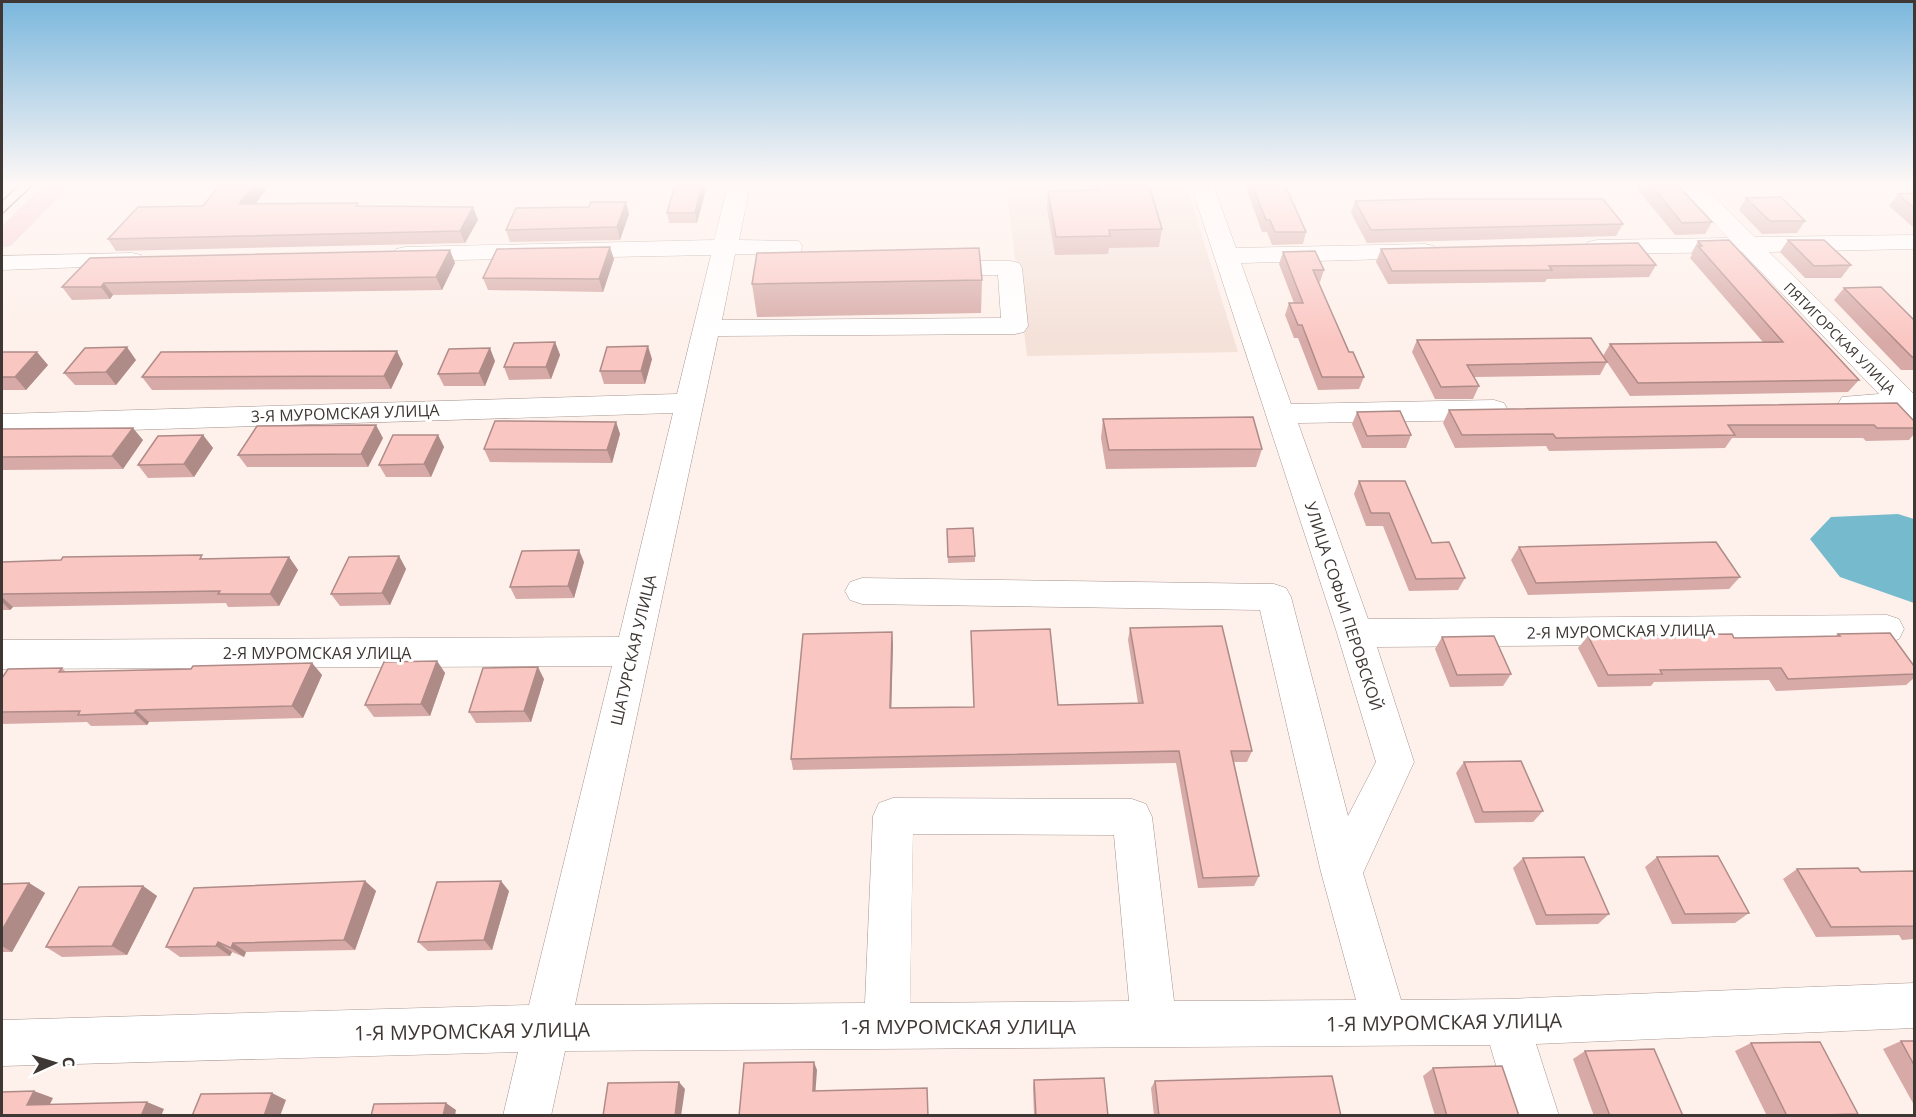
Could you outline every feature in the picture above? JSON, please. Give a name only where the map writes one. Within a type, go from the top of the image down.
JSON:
[{"type":"street","name":"ШАТУРСКАЯ УЛИЦА","points":[[527,1116],[726,237]]},
{"type":"street","name":"УЛИЦА СОФЬИ ПЕРОВСКОЙ","points":[[1220,237],[1355,633],[1395,762],[1342,872]]},
{"type":"street","name":"ПЯТИГОРСКАЯ УЛИЦА","points":[[1739,237],[1911,406]]},
{"type":"street","points":[[1579,247],[1914,242]]},
{"type":"street","points":[[381,254],[790,246],[786,269],[833,269]]},
{"type":"street","points":[[1226,256],[1450,251]]},
{"type":"street","points":[[2,263],[156,259]]},
{"type":"street","points":[[706,328],[1015,326],[1010,268],[916,268]]},
{"type":"street","name":"3-Я МУРОМСКАЯ УЛИЦА","points":[[2,424],[689,403]]},
{"type":"street","points":[[1822,404],[1911,406]]},
{"type":"street","points":[[1280,414],[1516,410]]},
{"type":"street","points":[[862,591],[1274,597],[1342,872],[1385,1023]]},
{"type":"street","name":"2-Я МУРОМСКАЯ УЛИЦА","points":[[1355,633],[1887,629]]},
{"type":"street","name":"2-Я МУРОМСКАЯ УЛИЦА","points":[[2,654],[632,651]]},
{"type":"street","points":[[888,1026],[893,816],[1132,817],[1154,1024]]},
{"type":"street","name":"1-Я МУРОМСКАЯ УЛИЦА","points":[[2,1043],[547,1028],[1506,1022],[1914,1006]]},
{"type":"street","points":[[1506,1022],[1535,1116]]},
{"type":"shaded area","points":[[1012,237],[1202,237],[1238,352],[1027,356]]},
{"type":"water","points":[[1898,514],[1914,519],[1914,603],[1840,577],[1810,539],[1831,517]]},
{"type":"building","points":[[110,237],[190,237],[108,239]]},
{"type":"building","points":[[1729,240],[1859,380],[1638,383],[1610,344],[1783,342],[1698,246],[1702,246],[1698,241]]},
{"type":"building","points":[[1788,240],[1824,240],[1851,265],[1814,266]]},
{"type":"building","points":[[1638,243],[1656,265],[1549,266],[1552,270],[1392,271],[1381,249]]},
{"type":"building","points":[[610,247],[599,279],[483,278],[497,249]]},
{"type":"building","points":[[979,248],[982,280],[752,284],[757,253]]},
{"type":"building","points":[[450,250],[436,277],[104,283],[101,287],[62,287],[90,258]]},
{"type":"building","points":[[1315,251],[1324,270],[1313,270],[1349,352],[1353,352],[1364,377],[1322,377],[1302,325],[1298,325],[1289,303],[1303,303],[1283,252]]},
{"type":"building","points":[[1881,287],[1914,320],[1914,357],[1844,288]]},
{"type":"building","points":[[1591,338],[1607,362],[1467,365],[1479,386],[1441,387],[1417,340]]},
{"type":"building","points":[[555,342],[546,367],[504,367],[514,343]]},
{"type":"building","points":[[648,346],[641,371],[600,371],[607,347]]},
{"type":"building","points":[[127,347],[106,372],[64,373],[85,348]]},
{"type":"building","points":[[490,348],[479,373],[438,374],[449,349]]},
{"type":"building","points":[[397,351],[384,376],[142,377],[161,352]]},
{"type":"building","points":[[2,352],[37,352],[15,377],[2,377]]},
{"type":"building","points":[[1897,403],[1914,421],[1914,428],[1877,428],[1874,425],[1728,425],[1735,435],[1556,438],[1553,434],[1462,435],[1449,410]]},
{"type":"building","points":[[1400,411],[1411,435],[1367,436],[1357,412]]},
{"type":"building","points":[[1253,417],[1262,449],[1109,450],[1103,419]]},
{"type":"building","points":[[495,421],[616,422],[607,450],[484,449]]},
{"type":"building","points":[[376,425],[361,454],[238,455],[257,426]]},
{"type":"building","points":[[133,428],[112,456],[2,457],[2,429]]},
{"type":"building","points":[[203,435],[184,464],[138,465],[158,436]]},
{"type":"building","points":[[393,435],[438,435],[424,464],[379,465]]},
{"type":"building","points":[[1359,481],[1405,481],[1432,543],[1449,542],[1465,578],[1416,579],[1389,513],[1371,513]]},
{"type":"building","points":[[973,528],[975,556],[948,557],[947,529]]},
{"type":"building","points":[[1716,542],[1740,577],[1536,583],[1519,547]]},
{"type":"building","points":[[579,550],[568,586],[510,587],[522,551]]},
{"type":"building","points":[[202,555],[200,559],[289,557],[270,594],[218,594],[220,591],[2,594],[2,562],[61,560],[63,557]]},
{"type":"building","points":[[399,556],[382,593],[331,594],[349,557]]},
{"type":"building","points":[[1222,626],[1252,751],[1231,751],[1259,876],[1203,878],[1179,751],[791,759],[803,634],[892,632],[890,708],[974,707],[971,631],[1050,629],[1058,705],[1143,703],[1130,628]]},
{"type":"building","points":[[1890,633],[1914,666],[1914,674],[1788,679],[1781,668],[1660,670],[1662,674],[1608,675],[1588,636],[1732,634],[1734,638]]},
{"type":"building","points":[[1494,636],[1511,674],[1457,675],[1442,637]]},
{"type":"building","points":[[437,661],[421,704],[365,705],[384,662]]},
{"type":"building","points":[[312,663],[292,706],[136,710],[134,713],[78,715],[80,711],[2,712],[2,678],[8,669],[62,668],[59,672]]},
{"type":"building","points":[[538,667],[524,711],[469,712],[483,668]]},
{"type":"building","points":[[1521,761],[1543,811],[1483,812],[1464,762]]},
{"type":"building","points":[[1718,856],[1749,913],[1685,914],[1657,857]]},
{"type":"building","points":[[1584,857],[1609,914],[1546,915],[1523,858]]},
{"type":"building","points":[[1858,868],[1861,872],[1914,871],[1914,926],[1831,927],[1797,869]]},
{"type":"building","points":[[365,881],[344,940],[233,943],[231,948],[218,942],[216,946],[166,947],[194,888]]},
{"type":"building","points":[[501,881],[484,940],[418,942],[437,882]]},
{"type":"building","points":[[29,883],[2,930],[2,884]]},
{"type":"building","points":[[143,886],[112,946],[46,947],[79,887]]},
{"type":"building","points":[[1901,1041],[1914,1041],[1914,1065]]},
{"type":"building","points":[[1820,1042],[1858,1114],[1787,1116],[1751,1043]]},
{"type":"building","points":[[1654,1049],[1683,1116],[1610,1116],[1585,1051]]},
{"type":"building","points":[[814,1062],[813,1091],[927,1088],[928,1116],[739,1116],[744,1063]]},
{"type":"building","points":[[1502,1066],[1519,1116],[1447,1116],[1433,1068]]},
{"type":"building","points":[[1332,1076],[1341,1116],[1159,1116],[1155,1081]]},
{"type":"building","points":[[1104,1078],[1108,1116],[1036,1116],[1034,1080]]},
{"type":"building","points":[[679,1082],[675,1116],[603,1116],[608,1083]]},
{"type":"building","points":[[34,1091],[27,1105],[147,1102],[141,1116],[2,1116],[2,1092]]},
{"type":"building","points":[[272,1093],[264,1116],[192,1116],[201,1094]]},
{"type":"building","points":[[446,1103],[443,1116],[371,1116],[374,1104]]}]
